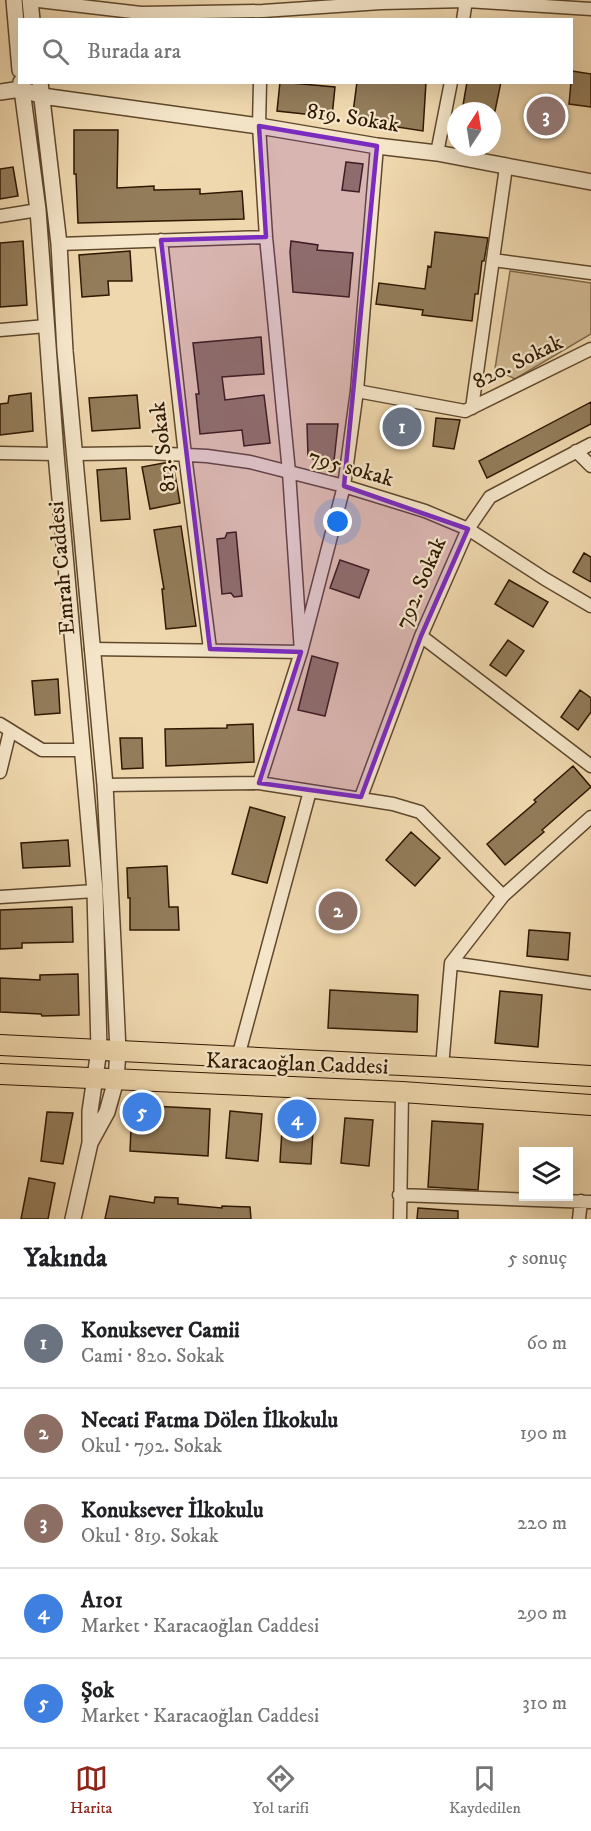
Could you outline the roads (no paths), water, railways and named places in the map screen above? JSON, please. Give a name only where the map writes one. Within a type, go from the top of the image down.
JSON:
[{"type":"main road","name":"Karacaoğlan Caddesi","points":[[0,1045],[591,1076]]},
{"type":"main road","name":"Karacaoğlan Caddesi","points":[[0,1074],[402,1092],[591,1105]]},
{"type":"street","points":[[14,0],[18,47]]},
{"type":"street","points":[[32,18],[30,0],[141,14],[466,1],[591,9]]},
{"type":"street","points":[[462,18],[466,1]]},
{"type":"street","points":[[260,84],[259,126],[266,237],[289,472],[301,652]]},
{"type":"street","points":[[437,153],[450,84]]},
{"type":"street","name":"819. Sokak","points":[[0,92],[21,86],[41,89],[377,146],[437,153],[506,168],[591,182]]},
{"type":"street","name":"Emrah Caddesi","points":[[21,86],[38,210],[56,454],[109,1051]]},
{"type":"street","name":"Emrah Caddesi","points":[[41,89],[58,244],[91,649],[105,785],[109,1051]]},
{"type":"street","points":[[259,783],[301,652],[344,486],[357,391],[377,146]]},
{"type":"street","points":[[472,408],[506,168]]},
{"type":"street","points":[[0,216],[38,210]]},
{"type":"street","points":[[58,244],[266,237]]},
{"type":"street","name":"813. Sokak","points":[[161,240],[210,650]]},
{"type":"street","points":[[493,260],[591,273]]},
{"type":"street","points":[[0,330],[46,326]]},
{"type":"street","name":"820. Sokak","points":[[357,391],[465,411],[591,349]]},
{"type":"street","name":"792. Sokak","points":[[361,797],[421,636],[468,529],[490,497],[591,444]]},
{"type":"street","points":[[576,451],[591,466]]},
{"type":"street","points":[[0,453],[56,454]]},
{"type":"street","name":"795 sokak","points":[[75,454],[148,453],[250,462],[344,486],[425,511],[468,529],[591,606]]},
{"type":"street","points":[[421,636],[591,766]]},
{"type":"street","points":[[91,649],[301,652]]},
{"type":"street","points":[[0,772],[5,727],[42,750],[81,750]]},
{"type":"street","points":[[105,785],[259,783],[361,797],[393,804],[420,812],[503,896]]},
{"type":"street","points":[[238,1057],[310,791]]},
{"type":"street","points":[[442,1067],[451,963],[503,896],[591,817]]},
{"type":"street","points":[[0,897],[95,891]]},
{"type":"street","points":[[451,963],[591,983]]},
{"type":"street","points":[[72,1219],[90,1143],[90,1111],[95,1078],[109,1051]]},
{"type":"street","points":[[90,1143],[107,1112],[116,1080],[109,1051]]},
{"type":"street","points":[[400,1219],[402,1092]]},
{"type":"street","points":[[399,1195],[586,1202],[579,1219]]},
{"type":"place","name":"Konuksever İlkokulu","points":[[546,116]]},
{"type":"place","name":"Konuksever Camii","points":[[402,427]]},
{"type":"place","name":"Necati Fatma Dölen İlkokulu","points":[[338,911]]},
{"type":"place","name":"Şok","points":[[142,1112]]},
{"type":"place","name":"A101","points":[[297,1119]]}]
